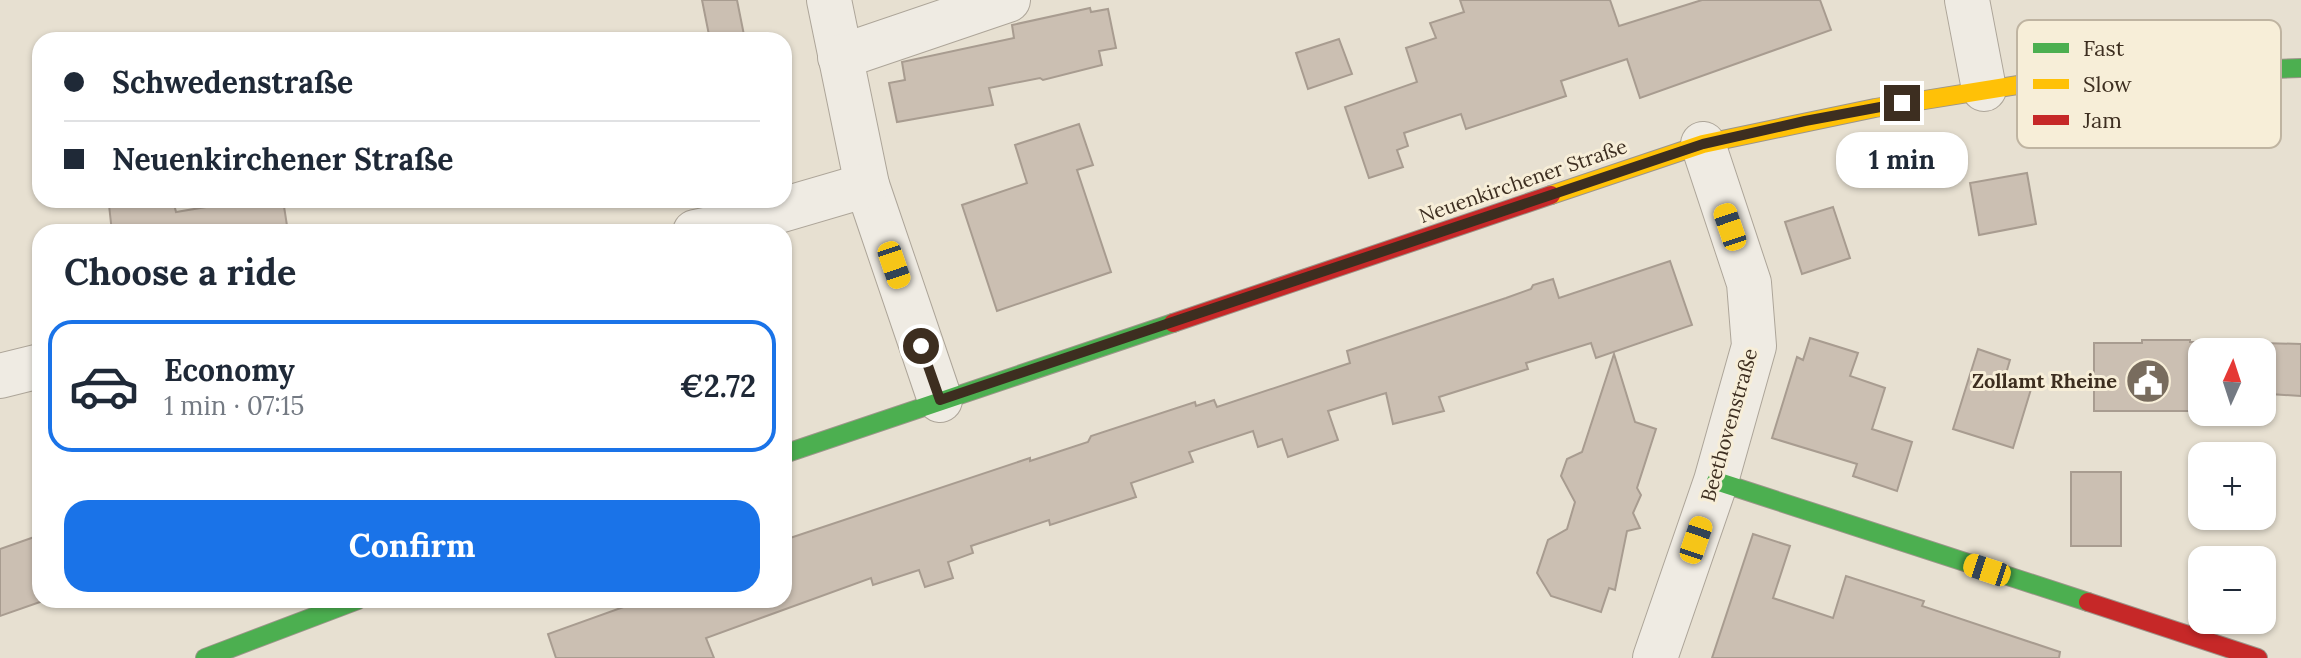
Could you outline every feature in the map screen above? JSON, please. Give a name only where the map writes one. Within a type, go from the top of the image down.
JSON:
[{"type":"street","points":[[829,0],[867,185],[940,400]]},
{"type":"street","points":[[840,57],[1008,0]]},
{"type":"street","points":[[1967,0],[1984,89]]},
{"type":"street","name":"Neuenkirchener Straße","points":[[2281,69],[2301,68]]},
{"type":"street","name":"Neuenkirchener Straße","points":[[792,451],[1703,144],[1805,121],[2017,84]]},
{"type":"street","name":"Beethovenstraße","points":[[1655,658],[1716,481],[1754,346],[1749,283],[1703,144]]},
{"type":"street","points":[[792,207],[867,185]]},
{"type":"street","points":[[734,224],[789,208]]},
{"type":"street","points":[[0,376],[32,368]]},
{"type":"street","points":[[1716,481],[2258,658]]},
{"type":"street","points":[[205,658],[337,608]]},
{"type":"building","points":[[702,0],[737,0],[743,32],[708,32]]},
{"type":"building","points":[[1460,0],[1610,0],[1619,26],[1702,0],[1820,0],[1831,30],[1640,98],[1627,59],[1561,81],[1566,96],[1466,129],[1461,114],[1404,133],[1408,146],[1397,150],[1403,167],[1369,178],[1345,107],[1417,82],[1406,48],[1436,38],[1430,23],[1464,12]]},
{"type":"building","points":[[1090,8],[1091,12],[1108,9],[1116,48],[1099,51],[1102,65],[1043,80],[1040,78],[989,88],[993,105],[897,122],[889,83],[905,80],[902,62],[1014,38],[1012,25]]},
{"type":"building","points":[[1339,39],[1352,74],[1308,89],[1296,53]]},
{"type":"building","points":[[1079,124],[1093,165],[1077,170],[1111,272],[997,311],[962,205],[1027,183],[1015,145]]},
{"type":"building","points":[[2027,173],[2036,224],[1979,235],[1970,183]]},
{"type":"building","points":[[1833,207],[1850,258],[1802,274],[1785,222]]},
{"type":"building","points":[[109,208],[175,208],[176,212],[200,208],[284,208],[287,224],[111,224]]},
{"type":"building","points":[[1670,261],[1692,325],[1596,358],[1591,343],[1526,363],[1528,369],[1439,397],[1444,411],[1393,424],[1386,393],[1328,411],[1338,440],[1288,457],[1282,439],[1258,447],[1253,431],[1189,452],[1193,462],[1131,483],[1136,497],[1050,525],[1049,520],[971,546],[973,553],[948,562],[953,578],[925,587],[919,570],[873,585],[871,578],[792,607],[792,537],[1030,458],[1030,461],[1088,442],[1091,436],[1195,402],[1196,406],[1214,400],[1217,407],[1350,363],[1347,351],[1506,298],[1531,289],[1533,285],[1553,279],[1559,298]]},
{"type":"building","points":[[1810,338],[1858,353],[1850,376],[1885,388],[1872,429],[1912,442],[1897,491],[1853,476],[1857,464],[1772,438],[1797,357],[1803,360]]},
{"type":"building","name":"Zollamt Rheine","points":[[2142,340],[2188,340],[2188,411],[2094,411],[2094,343],[2142,343]]},
{"type":"building","points":[[2276,343],[2301,344],[2301,396],[2276,394]]},
{"type":"building","points":[[1978,349],[2010,360],[2005,377],[2032,386],[2013,448],[1953,429]]},
{"type":"building","points":[[1614,354],[1635,422],[1656,429],[1637,488],[1641,495],[1633,513],[1640,528],[1627,531],[1615,590],[1609,588],[1601,612],[1551,596],[1537,573],[1548,540],[1567,529],[1575,502],[1561,476],[1567,459],[1582,452]]},
{"type":"building","points":[[2071,472],[2121,472],[2121,546],[2071,546]]},
{"type":"building","points":[[1753,534],[1790,546],[1773,598],[1833,618],[1846,576],[1924,601],[1922,606],[2060,652],[2059,658],[1712,658]]},
{"type":"building","points":[[32,538],[32,605],[0,616],[0,549]]},
{"type":"building","points":[[621,608],[788,608],[706,638],[714,658],[556,658],[548,634]]},
{"type":"traffic: fast","points":[[2281,69],[2301,68]]},
{"type":"traffic: fast","points":[[792,451],[1173,323]]},
{"type":"traffic: fast","points":[[1716,481],[2088,602]]},
{"type":"traffic: fast","points":[[205,658],[337,608]]},
{"type":"traffic: slow","points":[[1551,195],[1703,144],[1875,108],[2017,85]]},
{"type":"traffic: jam","points":[[1173,323],[1551,195]]},
{"type":"traffic: jam","points":[[2088,602],[2258,658]]},
{"type":"place","name":"Zollamt Rheine","points":[[2148,381]]},
{"type":"route","points":[[921,346],[940,400],[1703,144],[1902,103]]}]
